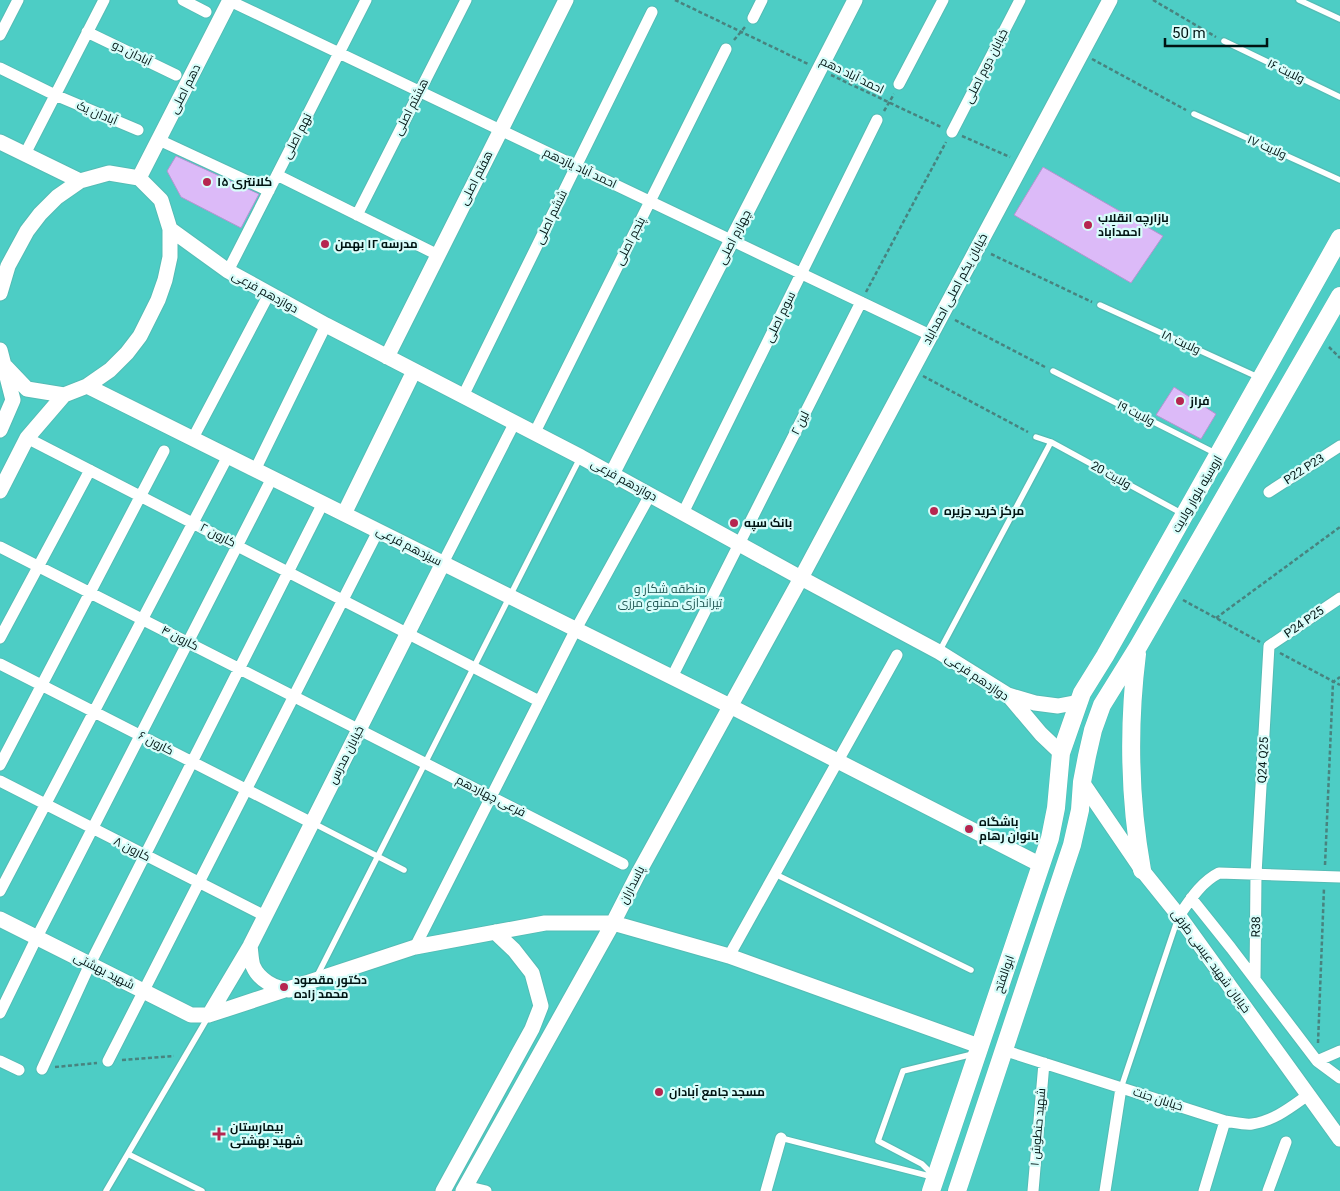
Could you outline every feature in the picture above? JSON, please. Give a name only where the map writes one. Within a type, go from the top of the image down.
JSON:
[{"type":"main road","name":"اروسیّه بلوار ولایت","points":[[1061,753],[1082,693],[1105,656],[1340,238]]},
{"type":"main road","name":"اروسیّه بلوار ولایت","points":[[1082,782],[1093,730],[1102,705],[1138,648],[1340,296]]},
{"type":"main road","points":[[1217,458],[1224,472],[1236,475]]},
{"type":"main road","points":[[1188,509],[1205,504],[1213,515]]},
{"type":"main road","points":[[1138,648],[1132,695],[1130,743],[1133,806],[1142,870]]},
{"type":"main road","points":[[1061,753],[1082,782]]},
{"type":"main road","name":"ابوالفتح","points":[[933,1184],[1050,838],[1056,808],[1061,753]]},
{"type":"main road","name":"ابوالفتح","points":[[957,1191],[1072,844],[1080,810],[1082,782]]},
{"type":"main road","points":[[949,1137],[972,1144]]},
{"type":"street","points":[[0,35],[18,0]]},
{"type":"street","points":[[25,154],[104,0]]},
{"type":"street","points":[[183,0],[206,12]]},
{"type":"street","name":"احمد آباد یازدهم","points":[[230,0],[930,335]]},
{"type":"street","name":"دهم اصلی","points":[[139,178],[230,0]]},
{"type":"street","name":"نهم اصلی","points":[[228,271],[366,0]]},
{"type":"street","name":"هشتم اصلی","points":[[356,215],[466,0]]},
{"type":"street","name":"هفتم اصلی","points":[[387,356],[566,0]]},
{"type":"street","points":[[753,18],[762,0]]},
{"type":"street","name":"چهارم اصلی","points":[[612,474],[855,0]]},
{"type":"street","points":[[900,84],[942,0]]},
{"type":"street","name":"خیابان دوم اصلی","points":[[952,132],[1020,0]]},
{"type":"street","name":"خیابان یکم اصلی احمداباد","points":[[801,578],[1110,0]]},
{"type":"street","name":"ششم اصلی","points":[[463,396],[652,12]]},
{"type":"street","name":"آبادان دو","points":[[87,32],[176,75]]},
{"type":"street","name":"پنجم اصلی","points":[[534,432],[726,49]]},
{"type":"street","name":"آبادان یک","points":[[0,68],[55,95],[138,130]]},
{"type":"street","name":"سوم اصلی","points":[[683,513],[877,120]]},
{"type":"street","points":[[159,140],[269,191]]},
{"type":"street","points":[[0,142],[80,181]]},
{"type":"street","points":[[0,293],[8,266],[27,231],[57,197],[80,181],[109,172],[139,178],[161,200],[170,229],[170,257],[158,300],[140,336],[110,370],[87,386],[64,395],[27,438],[0,492]]},
{"type":"street","points":[[277,175],[438,254]]},
{"type":"street","name":"دوازدهم فرعی","points":[[170,229],[228,271],[269,294],[414,371],[581,456],[740,545],[940,652],[1008,695],[1041,734],[1061,753]]},
{"type":"street","points":[[193,438],[269,294]]},
{"type":"street","name":"لین ۲","points":[[672,677],[861,302]]},
{"type":"street","points":[[255,470],[326,325]]},
{"type":"street","points":[[0,350],[14,400],[1,428]]},
{"type":"street","points":[[6,367],[27,389],[64,395]]},
{"type":"street","points":[[344,514],[414,371]]},
{"type":"street","name":"سیزدهم فرعی","points":[[87,386],[730,706],[1041,865]]},
{"type":"street","points":[[443,564],[515,422]]},
{"type":"street","name":"کارون ۲","points":[[27,438],[539,701]]},
{"type":"street","name":"P22 P23","points":[[1268,492],[1340,446]]},
{"type":"street","points":[[0,765],[164,451]]},
{"type":"street","points":[[0,891],[228,456]]},
{"type":"street","points":[[0,638],[90,470]]},
{"type":"street","points":[[0,1013],[272,478]]},
{"type":"street","points":[[415,947],[576,629],[650,495]]},
{"type":"street","points":[[42,1069],[90,964],[323,503]]},
{"type":"street","points":[[108,1061],[378,531]]},
{"type":"street","name":"کارون ۴","points":[[0,547],[360,729]]},
{"type":"street","name":"خیابان مدرس","points":[[209,1016],[250,946],[443,564]]},
{"type":"street","name":"پاسداران","points":[[464,1188],[613,922],[801,578]]},
{"type":"street","name":"P24 P25","points":[[1269,646],[1340,598]]},
{"type":"street","name":"Q24 Q25","points":[[1256,874],[1269,646]]},
{"type":"street","points":[[728,956],[897,655]]},
{"type":"street","name":"کارون ۶","points":[[0,664],[312,823]]},
{"type":"street","points":[[1008,695],[1035,703],[1058,706],[1079,702]]},
{"type":"street","name":"فرعی چهاردهم","points":[[360,729],[623,864]]},
{"type":"street","name":"کارون ۸","points":[[0,781],[265,916]]},
{"type":"street","name":"خیابان شهید عیسی طرفی","points":[[1082,782],[1142,870],[1179,916],[1340,1139]]},
{"type":"street","points":[[1179,916],[1191,898],[1209,878],[1219,873],[1340,877]]},
{"type":"street","name":"R38","points":[[1255,980],[1256,874]]},
{"type":"street","points":[[1191,898],[1317,1062],[1340,1078]]},
{"type":"street","name":"شهید بهشتی","points":[[0,919],[191,1015],[209,1016]]},
{"type":"street","points":[[209,1016],[415,947],[545,923],[613,922],[728,956],[978,1050]]},
{"type":"street","points":[[442,1191],[532,1028],[540,1006],[532,972],[514,950],[495,932]]},
{"type":"street","points":[[250,946],[252,965],[259,975],[272,986],[289,990]]},
{"type":"street","name":"خیابان جنت","points":[[1003,1050],[1225,1121],[1251,1124],[1271,1118],[1287,1110],[1308,1095]]},
{"type":"street","points":[[1317,1062],[1340,1051]]},
{"type":"street","points":[[0,1061],[19,1070]]},
{"type":"street","name":"شهید حنطوش ۱","points":[[1033,1191],[1044,1063]]},
{"type":"street","points":[[1105,1191],[1121,1088]]},
{"type":"street","points":[[1204,1191],[1225,1121]]},
{"type":"street","points":[[766,1191],[780,1138]]},
{"type":"street","points":[[1268,1191],[1286,1142]]},
{"type":"street","points":[[464,1188],[486,1191]]},
{"type":"lane","points":[[1299,0],[1340,19]]},
{"type":"lane","name":"ولایت ۱۶","points":[[1224,41],[1340,97]]},
{"type":"lane","name":"ولایت ۱۷","points":[[1194,114],[1340,180]]},
{"type":"lane","name":"ولایت ۱۸","points":[[1100,305],[1262,379]]},
{"type":"lane","name":"ولایت ۱۹","points":[[1053,371],[1217,458]]},
{"type":"lane","name":"ولایت 20","points":[[1036,437],[1051,442],[1188,509]]},
{"type":"lane","points":[[940,652],[1051,442]]},
{"type":"lane","points":[[314,982],[581,456]]},
{"type":"lane","points":[[312,823],[404,870]]},
{"type":"lane","points":[[775,874],[971,970]]},
{"type":"lane","points":[[1121,1088],[1179,916]]},
{"type":"lane","points":[[106,1191],[209,1016]]},
{"type":"lane","points":[[933,1184],[922,1164],[878,1141],[903,1071],[978,1050]]},
{"type":"lane","points":[[780,1138],[933,1184]]},
{"type":"lane","points":[[128,1154],[202,1191]]},
{"type":"path","name":"احمد آباد دهم","points":[[675,0],[889,103],[1023,163]]},
{"type":"path","points":[[1153,0],[1224,41]]},
{"type":"path","points":[[726,49],[753,18]]},
{"type":"path","points":[[1082,54],[1194,114]]},
{"type":"path","points":[[877,120],[900,84]]},
{"type":"path","points":[[861,302],[952,132]]},
{"type":"path","points":[[978,248],[1100,305]]},
{"type":"path","points":[[942,313],[1053,371]]},
{"type":"path","points":[[913,371],[1036,437]]},
{"type":"path","points":[[1216,618],[1340,527]]},
{"type":"path","points":[[1169,592],[1340,686]]},
{"type":"green space","name":"منطقه شکار و تیراندازی ممنوع مرزی","points":[[0,0],[1340,0],[1340,1191],[0,1191]]},
{"type":"building","name":"کلانتری ۱۵","points":[[176,156],[259,194],[241,228],[181,197],[167,171]]},
{"type":"building","name":"بازارچه انقلاب احمدآباد","points":[[1043,167],[1163,236],[1131,283],[1014,215]]},
{"type":"building","name":"فراز","points":[[1174,387],[1216,414],[1201,439],[1156,415]]},
{"type":"place","name":"کلانتری ۱۵","points":[[207,182]]},
{"type":"place","name":"بازارچه انقلاب احمدآباد","points":[[1088,225]]},
{"type":"place","name":"مدرسه ۱۲ بهمن","points":[[325,244]]},
{"type":"place","name":"فراز","points":[[1180,401]]},
{"type":"place","name":"مرکز خرید جزیره","points":[[934,511]]},
{"type":"place","name":"بانک سپه","points":[[734,523]]},
{"type":"place","name":"باشگاه بانوان رهام","points":[[969,829]]},
{"type":"place","name":"دكتور مقصود محمد زاده","points":[[284,987]]},
{"type":"place","name":"مسجد جامع آبادان","points":[[659,1092]]},
{"type":"place","name":"بیمارستان شهید بهشتی","points":[[219,1134]]}]
